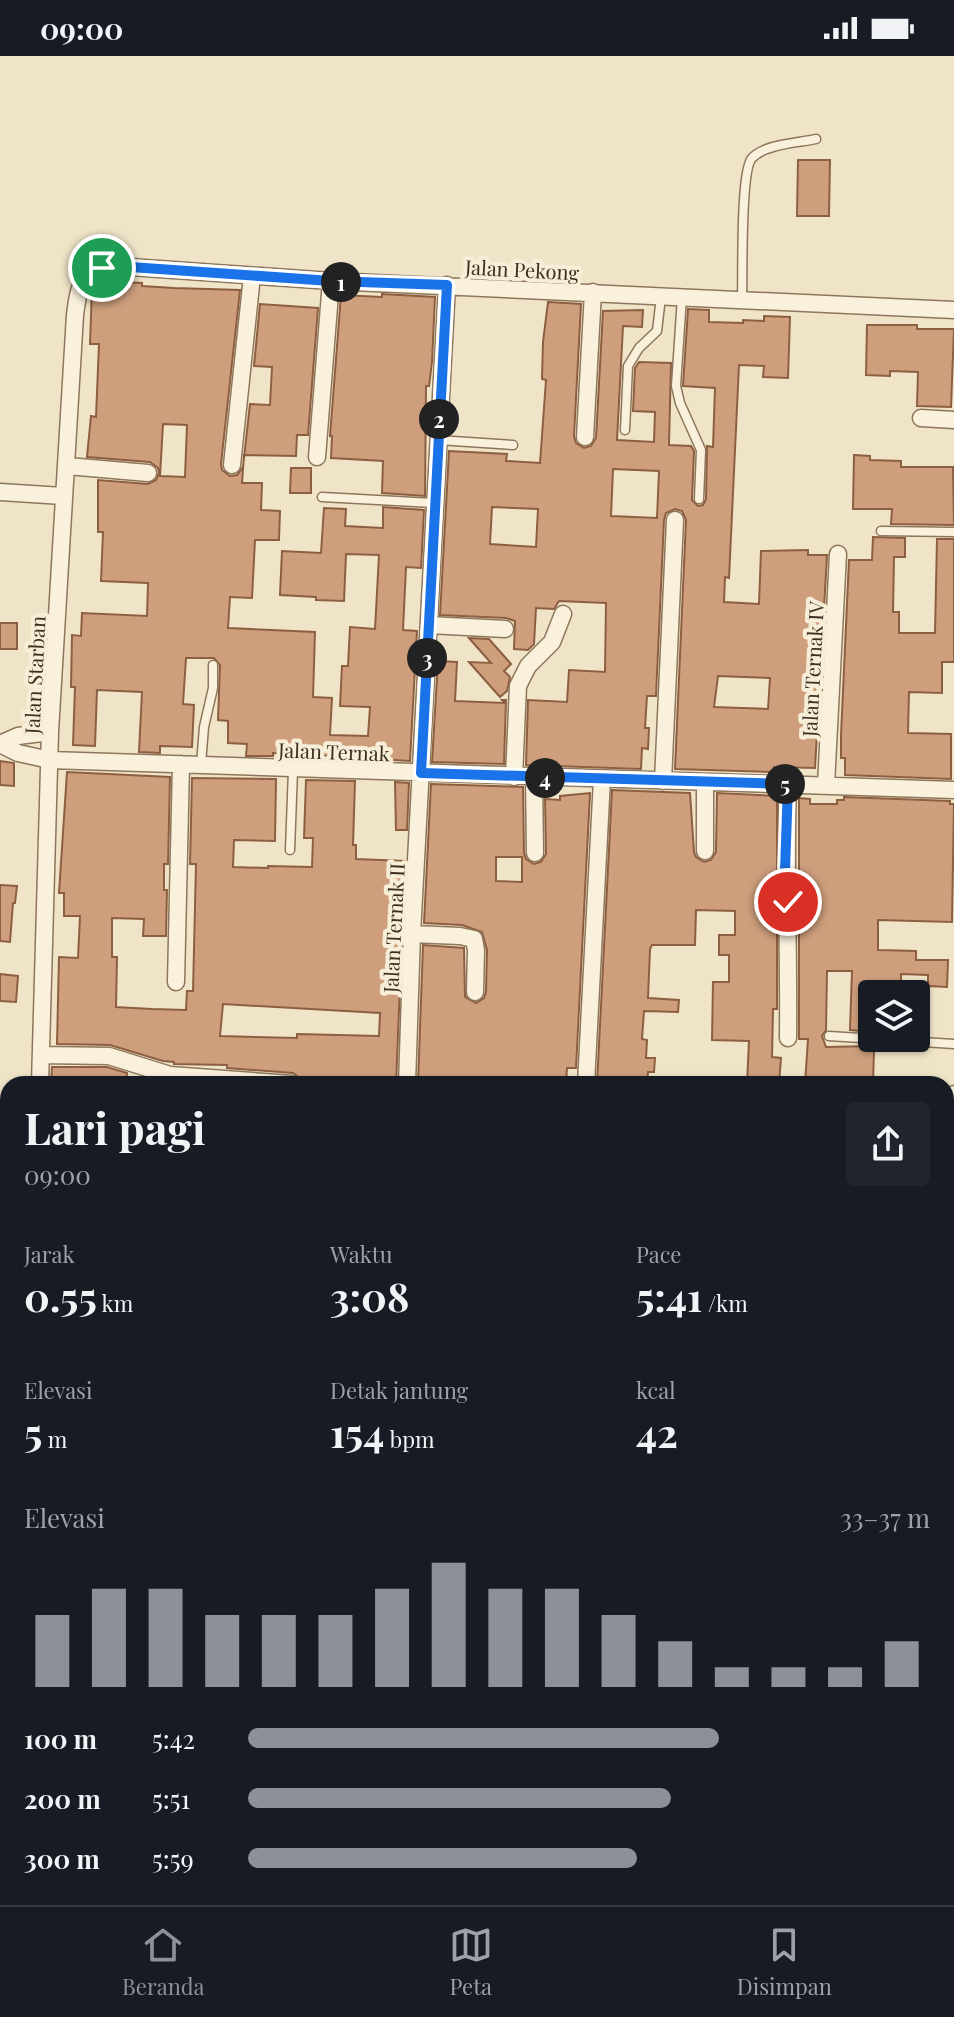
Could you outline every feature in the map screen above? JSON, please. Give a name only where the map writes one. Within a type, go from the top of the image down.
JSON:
[{"type":"street","name":"Jalan Pekong","points":[[90,273],[116,266],[331,281],[954,310]]},
{"type":"street","name":"Jalan Starban","points":[[41,1076],[50,732],[63,496],[75,315],[79,287],[90,273]]},
{"type":"street","points":[[232,465],[252,276]]},
{"type":"street","points":[[317,457],[331,281]]},
{"type":"street","name":"Jalan Ternak II","points":[[407,1076],[433,503],[447,285]]},
{"type":"street","points":[[585,437],[593,292]]},
{"type":"street","points":[[921,418],[954,420]]},
{"type":"street","points":[[67,466],[148,473]]},
{"type":"street","points":[[0,492],[63,496]]},
{"type":"street","points":[[663,781],[675,520]]},
{"type":"street","name":"Jalan Ternak IV","points":[[826,785],[838,554]]},
{"type":"street","points":[[514,777],[518,686],[528,666],[552,642],[563,614]]},
{"type":"street","points":[[429,625],[505,629]]},
{"type":"street","points":[[0,744],[18,736],[50,732]]},
{"type":"street","name":"Jalan Ternak","points":[[0,744],[18,753],[50,760],[954,790]]},
{"type":"street","points":[[176,982],[181,764]]},
{"type":"street","points":[[534,777],[535,853]]},
{"type":"street","points":[[586,1076],[602,779]]},
{"type":"street","points":[[705,782],[705,851]]},
{"type":"street","points":[[788,784],[785,871],[790,915],[788,1038]]},
{"type":"street","points":[[412,934],[474,939],[475,992]]},
{"type":"street","points":[[42,1055],[109,1056],[170,1075],[183,1076]]},
{"type":"lane","points":[[742,300],[748,164],[763,151],[816,139]]},
{"type":"lane","points":[[625,430],[627,371],[639,348],[657,331],[661,296]]},
{"type":"lane","points":[[682,297],[676,386],[684,414],[701,450],[699,499]]},
{"type":"lane","points":[[438,440],[513,445]]},
{"type":"lane","points":[[322,497],[433,503]]},
{"type":"lane","points":[[881,531],[954,532]]},
{"type":"lane","points":[[201,764],[204,727],[213,688],[213,665]]},
{"type":"lane","points":[[290,850],[293,770]]},
{"type":"lane","points":[[829,1036],[954,1044]]},
{"type":"building","points":[[798,160],[830,160],[829,216],[797,216]]},
{"type":"building","points":[[99,281],[240,290],[221,464],[222,470],[230,476],[237,475],[243,467],[242,483],[262,483],[261,510],[280,511],[279,540],[255,540],[252,598],[230,597],[228,628],[315,632],[313,697],[332,698],[330,735],[368,736],[370,707],[340,706],[342,666],[348,666],[350,627],[375,629],[379,555],[346,554],[344,601],[316,600],[316,597],[280,595],[282,551],[321,553],[324,508],[346,509],[345,526],[383,528],[383,507],[424,510],[421,568],[406,567],[403,630],[417,631],[410,761],[273,753],[273,756],[246,756],[247,744],[228,743],[228,721],[218,720],[220,665],[214,658],[186,658],[183,704],[194,705],[192,747],[160,746],[160,753],[139,752],[142,692],[97,690],[95,746],[73,745],[75,687],[71,687],[72,635],[81,636],[82,613],[147,616],[148,583],[101,581],[103,532],[98,532],[98,480],[148,484],[156,480],[159,473],[150,462],[87,457],[91,416],[96,417],[99,344],[90,344],[92,288]],"holes":[[[163,424],[187,425],[185,477],[160,476]]]},
{"type":"building","points":[[382,294],[435,297],[432,362],[429,386],[426,386],[425,496],[382,493],[383,461],[331,458],[341,295],[382,297]]},
{"type":"building","points":[[548,302],[581,304],[574,436],[576,443],[584,448],[591,446],[596,438],[603,311],[643,310],[642,327],[623,326],[617,440],[654,442],[655,412],[633,411],[635,368],[639,362],[671,363],[669,445],[691,446],[694,451],[692,500],[698,506],[703,505],[706,499],[707,446],[713,447],[715,388],[683,386],[688,309],[709,310],[709,322],[743,323],[743,320],[764,321],[764,316],[790,317],[788,378],[763,377],[764,366],[739,365],[729,578],[725,577],[724,602],[759,604],[761,551],[808,550],[808,555],[827,555],[815,768],[774,767],[773,772],[675,769],[686,520],[682,511],[675,509],[666,513],[664,520],[656,696],[647,696],[645,728],[649,728],[648,749],[642,748],[641,769],[526,765],[528,700],[567,702],[569,670],[605,672],[606,603],[559,601],[554,609],[536,608],[534,644],[528,650],[514,649],[515,621],[440,615],[449,451],[507,454],[506,461],[540,463],[546,380],[542,379]],"holes":[[[613,469],[659,471],[657,518],[611,516]],[[492,507],[538,509],[536,547],[490,544]],[[718,676],[770,678],[768,709],[714,707]]]},
{"type":"building","points":[[260,304],[318,308],[308,435],[297,435],[296,456],[244,455],[250,404],[270,405],[272,367],[254,366]]},
{"type":"building","points":[[867,325],[954,329],[951,407],[917,406],[918,372],[890,371],[890,376],[866,375]]},
{"type":"building","points":[[854,455],[870,456],[870,460],[901,461],[901,467],[953,467],[954,525],[891,524],[892,509],[853,509]]},
{"type":"building","points":[[291,468],[311,468],[311,493],[290,493]]},
{"type":"building","points":[[873,537],[905,538],[905,557],[894,557],[893,612],[899,612],[899,633],[935,633],[937,539],[954,539],[954,662],[942,662],[942,693],[909,692],[908,733],[951,734],[951,779],[845,775],[841,735],[849,560],[872,560]]},
{"type":"building","points":[[0,623],[17,623],[17,649],[0,649]]},
{"type":"building","points":[[469,638],[489,639],[511,664],[504,671],[510,677],[507,691],[500,697],[469,662],[491,663]]},
{"type":"building","points":[[438,661],[457,662],[455,701],[505,703],[502,700],[506,700],[504,764],[432,762]]},
{"type":"building","points":[[0,761],[14,763],[14,786],[0,785]]},
{"type":"building","points":[[67,772],[170,777],[168,864],[164,864],[166,936],[143,936],[144,919],[112,918],[112,957],[117,957],[116,1007],[186,1010],[187,991],[193,991],[196,864],[190,864],[192,778],[276,779],[275,841],[234,840],[233,867],[268,868],[312,867],[313,838],[304,838],[306,780],[355,781],[353,845],[356,845],[356,859],[405,861],[396,1076],[297,1076],[293,1073],[227,1068],[227,1065],[174,1064],[110,1045],[57,1044],[59,957],[78,958],[80,916],[64,916],[64,893],[59,893]],"holes":[[[223,1004],[380,1013],[379,1036],[220,1036]]]},
{"type":"building","points":[[395,782],[409,783],[407,830],[396,830]]},
{"type":"building","points":[[431,784],[523,787],[524,853],[526,859],[534,864],[541,862],[546,854],[545,799],[560,800],[560,796],[590,793],[576,1068],[567,1068],[566,1076],[418,1076],[423,945],[464,948],[465,997],[476,1003],[484,998],[486,992],[487,950],[482,932],[462,925],[424,923]],"holes":[[[496,857],[522,857],[522,882],[496,881]]]},
{"type":"building","points":[[612,790],[690,793],[694,852],[704,862],[711,860],[716,852],[717,793],[777,796],[777,1009],[773,1009],[772,1057],[781,1058],[780,1076],[747,1076],[749,1041],[712,1040],[713,982],[729,982],[729,955],[719,955],[719,935],[735,935],[735,911],[696,910],[695,945],[652,945],[650,949],[648,998],[679,1000],[678,1012],[644,1011],[642,1039],[647,1040],[646,1058],[655,1058],[654,1072],[648,1072],[648,1076],[597,1076]]},
{"type":"building","points":[[844,797],[950,801],[954,804],[952,922],[878,920],[878,950],[916,951],[916,960],[948,960],[947,987],[930,986],[928,975],[901,974],[901,980],[858,980],[858,1031],[850,1030],[852,971],[827,971],[826,1030],[822,1036],[826,1047],[858,1046],[858,1052],[874,1052],[873,1076],[806,1076],[808,1039],[799,1039],[799,798],[810,799],[810,804],[837,804],[837,800],[844,800]]},
{"type":"building","points":[[0,885],[17,886],[10,942],[0,941]]},
{"type":"building","points":[[0,974],[18,976],[16,1002],[0,1001]]},
{"type":"building","points":[[52,1067],[107,1067],[127,1073],[127,1076],[51,1076]]},
{"type":"route","points":[[102,268],[116,266],[331,281],[447,285],[421,773],[788,784],[785,871],[788,902]]}]
